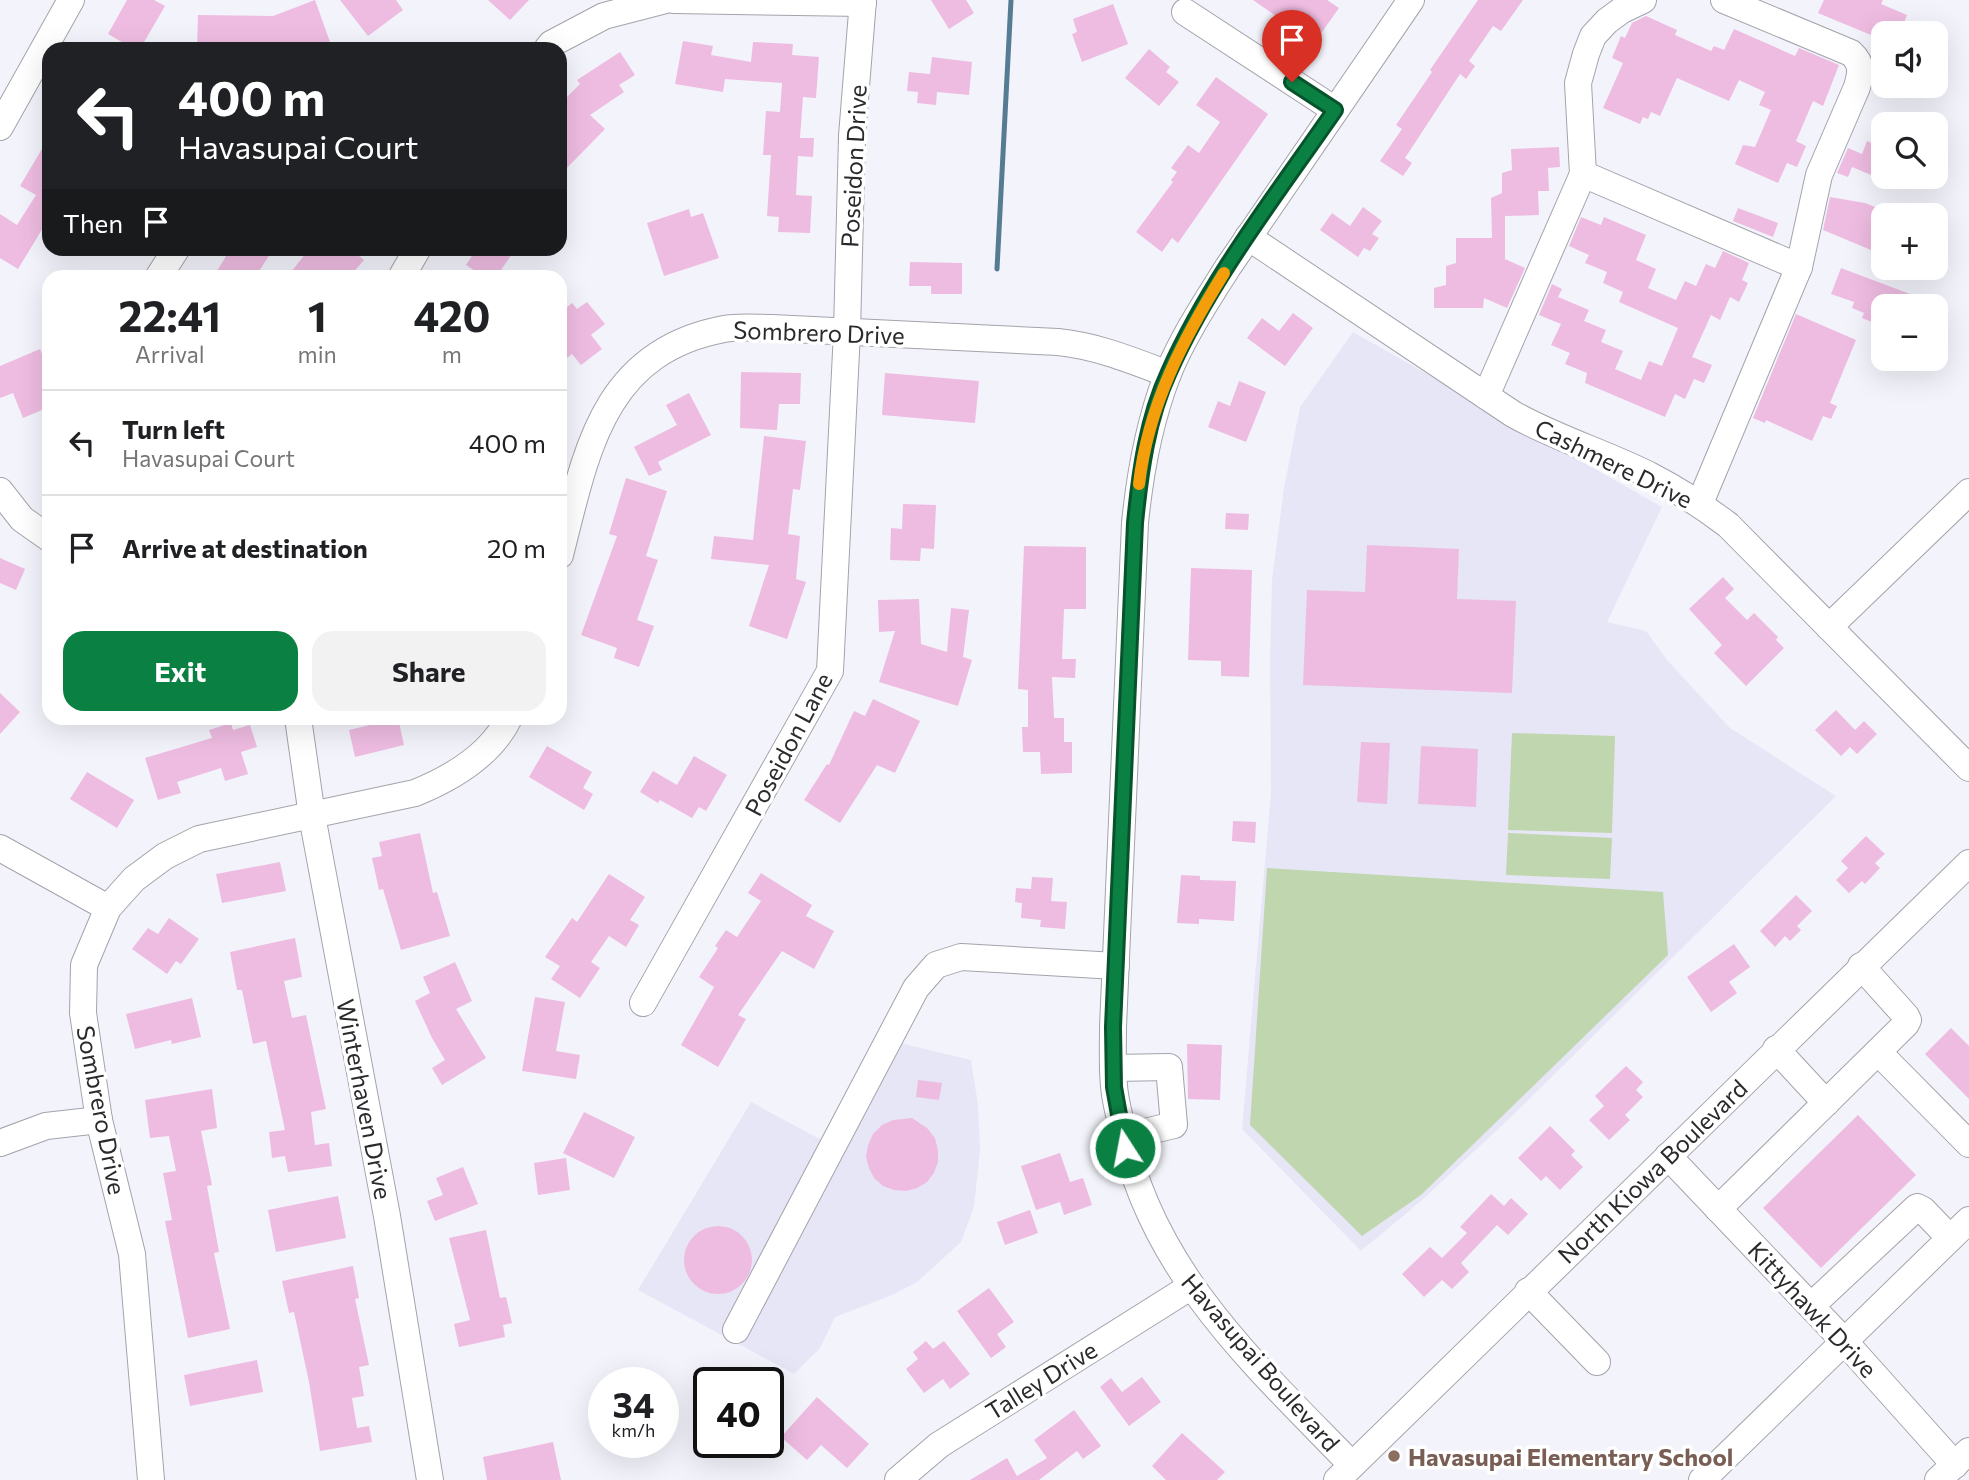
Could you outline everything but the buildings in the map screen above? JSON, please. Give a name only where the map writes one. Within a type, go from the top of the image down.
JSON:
[{"type":"street","points":[[48,42],[71,0]]},
{"type":"street","points":[[555,42],[604,16],[666,0]]},
{"type":"street","points":[[674,0],[863,1]]},
{"type":"street","name":"Havasupai Boulevard","points":[[1345,1473],[1277,1388],[1190,1287],[1152,1222],[1135,1180],[1124,1138],[1114,1087],[1114,1068],[1135,523],[1140,474],[1149,433],[1168,374],[1200,312],[1248,237],[1411,0]]},
{"type":"street","points":[[1486,396],[1583,174],[1578,93],[1582,64],[1594,36],[1601,27],[1622,10],[1643,0]]},
{"type":"street","points":[[1700,503],[1799,267],[1814,191],[1857,87],[1860,64],[1851,53],[1777,10],[1724,0]]},
{"type":"street","name":"Poseidon Drive","points":[[847,332],[852,136],[863,1]]},
{"type":"street","points":[[1185,12],[1335,110]]},
{"type":"street","points":[[0,127],[42,52]]},
{"type":"street","points":[[1583,174],[1799,267]]},
{"type":"street","name":"Cashmere Drive","points":[[1248,237],[1486,396],[1543,430],[1649,475],[1700,503],[1728,525],[1969,768]]},
{"type":"street","name":"Sombrero Drive","points":[[567,528],[585,458],[596,430],[622,387],[649,360],[691,337],[726,328],[973,337],[1083,345],[1168,374]]},
{"type":"street","name":"Poseidon Lane","points":[[643,1003],[830,671],[847,332]]},
{"type":"street","points":[[0,491],[22,519],[42,533]]},
{"type":"street","points":[[1829,627],[1969,492]]},
{"type":"street","name":"Winterhaven Drive","points":[[299,725],[312,816],[387,1216],[430,1480]]},
{"type":"street","name":"Sombrero Drive","points":[[151,1480],[132,1254],[99,1120],[83,1013],[85,965],[108,908],[134,879],[165,856],[199,839],[415,793],[443,782],[462,770],[483,751],[506,725]]},
{"type":"street","points":[[0,848],[108,908]]},
{"type":"street","name":"North Kiowa Boulevard","points":[[1345,1473],[1969,863]]},
{"type":"street","points":[[736,1330],[916,988],[936,965],[961,957],[1116,966]]},
{"type":"street","points":[[1718,1209],[1908,1020],[1861,966]]},
{"type":"street","points":[[1776,1049],[1826,1103]]},
{"type":"street","points":[[1878,1052],[1969,1144]]},
{"type":"street","points":[[1114,1068],[1169,1067],[1174,1125],[1124,1138]]},
{"type":"street","points":[[0,1143],[46,1126],[99,1120]]},
{"type":"street","name":"Kittyhawk Drive","points":[[1668,1156],[1844,1341],[1954,1465]]},
{"type":"street","points":[[1702,1480],[1960,1229],[1917,1207],[1811,1306]]},
{"type":"street","name":"Talley Drive","points":[[898,1480],[939,1445],[1190,1287]]},
{"type":"street","points":[[1528,1292],[1597,1362]]},
{"type":"shaded area","points":[[1353,332],[1662,507],[1607,622],[1646,631],[1667,660],[1730,728],[1836,796],[1510,1118],[1421,1201],[1361,1251],[1242,1129],[1271,792],[1272,580],[1284,488],[1300,407]]},
{"type":"shaded area","points":[[875,1037],[971,1060],[978,1105],[980,1150],[974,1207],[961,1242],[917,1282],[890,1296],[835,1317],[820,1348],[794,1374],[638,1290],[751,1102],[825,1142]]},
{"type":"green space","points":[[1512,733],[1615,736],[1612,833],[1508,830]]},
{"type":"green space","points":[[1508,833],[1612,838],[1610,879],[1506,875]]},
{"type":"green space","points":[[1267,868],[1663,892],[1668,955],[1421,1195],[1362,1236],[1250,1125]]},
{"type":"waterway","points":[[997,269],[1011,0]]},
{"type":"slow traffic","points":[[1139,484],[1149,433],[1168,374],[1224,273]]},
{"type":"place","name":"Havasupai Elementary School","points":[[1394,1456]]},
{"type":"route","points":[[1125,1148],[1114,1087],[1113,1027],[1129,643],[1140,474],[1149,433],[1168,374],[1200,312],[1335,110],[1292,82]]}]
